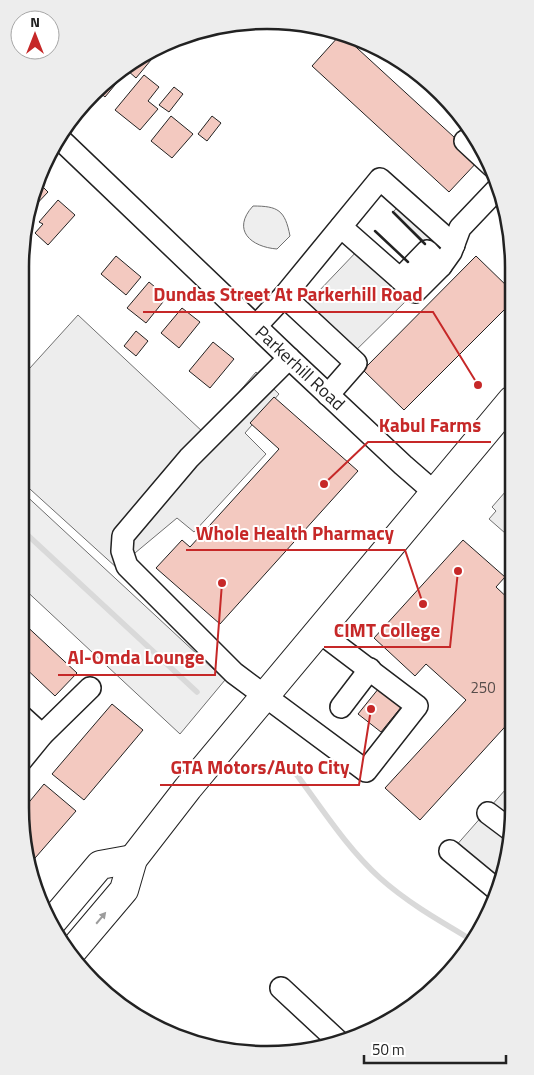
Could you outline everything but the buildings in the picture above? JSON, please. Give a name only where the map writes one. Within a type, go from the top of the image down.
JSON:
[{"type":"main road","points":[[75,948],[124,890],[133,859],[188,788],[505,408]]},
{"type":"main road","points":[[56,918],[100,865],[133,859]]},
{"type":"street","points":[[465,141],[473,149]]},
{"type":"street","name":"Parkerhill Road","points":[[64,143],[328,395],[434,492]]},
{"type":"street","points":[[256,326],[284,296],[380,179],[454,245]]},
{"type":"street","points":[[341,227],[415,292],[441,266],[451,252],[460,228],[494,193]]},
{"type":"street","points":[[284,296],[356,363],[328,395]]},
{"type":"street","points":[[289,358],[189,458],[123,536],[122,551],[127,566],[234,673],[366,771],[417,706],[318,631]]},
{"type":"street","points":[[341,706],[370,669]]},
{"type":"street","points":[[29,751],[42,735],[90,688]]},
{"type":"street","points":[[29,723],[42,735]]},
{"type":"street","points":[[488,813],[505,826]]},
{"type":"street","points":[[450,851],[493,886]]},
{"type":"street","points":[[281,988],[333,1037]]},
{"type":"shaded area","points":[[412,192],[445,223],[426,243],[393,212]]},
{"type":"shaded area","points":[[253,206],[269,207],[279,211],[286,220],[290,236],[277,249],[259,245],[247,236],[244,230],[244,223]]},
{"type":"shaded area","points":[[359,249],[410,297],[345,361],[296,315]]},
{"type":"shaded area","points":[[78,315],[204,433],[256,372],[279,394],[245,433],[266,454],[194,532],[177,518],[117,568],[29,488],[29,369]]},
{"type":"shaded area","points":[[505,492],[505,533],[489,519],[496,511],[492,507]]},
{"type":"shaded area","points":[[29,498],[225,680],[180,734],[29,593]]},
{"type":"shaded area","points":[[505,790],[505,824],[501,854],[494,883],[454,848]]},
{"type":"waterway","points":[[29,536],[197,692]]},
{"type":"waterway","points":[[294,771],[345,840],[380,878],[413,904],[467,937]]},
{"type":"wall","points":[[393,212],[425,244]]},
{"type":"wall","points":[[375,231],[408,262]]},
{"type":"place","name":"Dundas Street At Parkerhill Road","points":[[478,385]]},
{"type":"place","name":"Kabul Farms","points":[[324,484]]},
{"type":"place","name":"CIMT College","points":[[458,571]]},
{"type":"place","name":"Al-Omda Lounge","points":[[222,583]]},
{"type":"place","name":"Whole Health Pharmacy","points":[[423,604]]},
{"type":"place","name":"GTA Motors/Auto City","points":[[371,709]]}]
